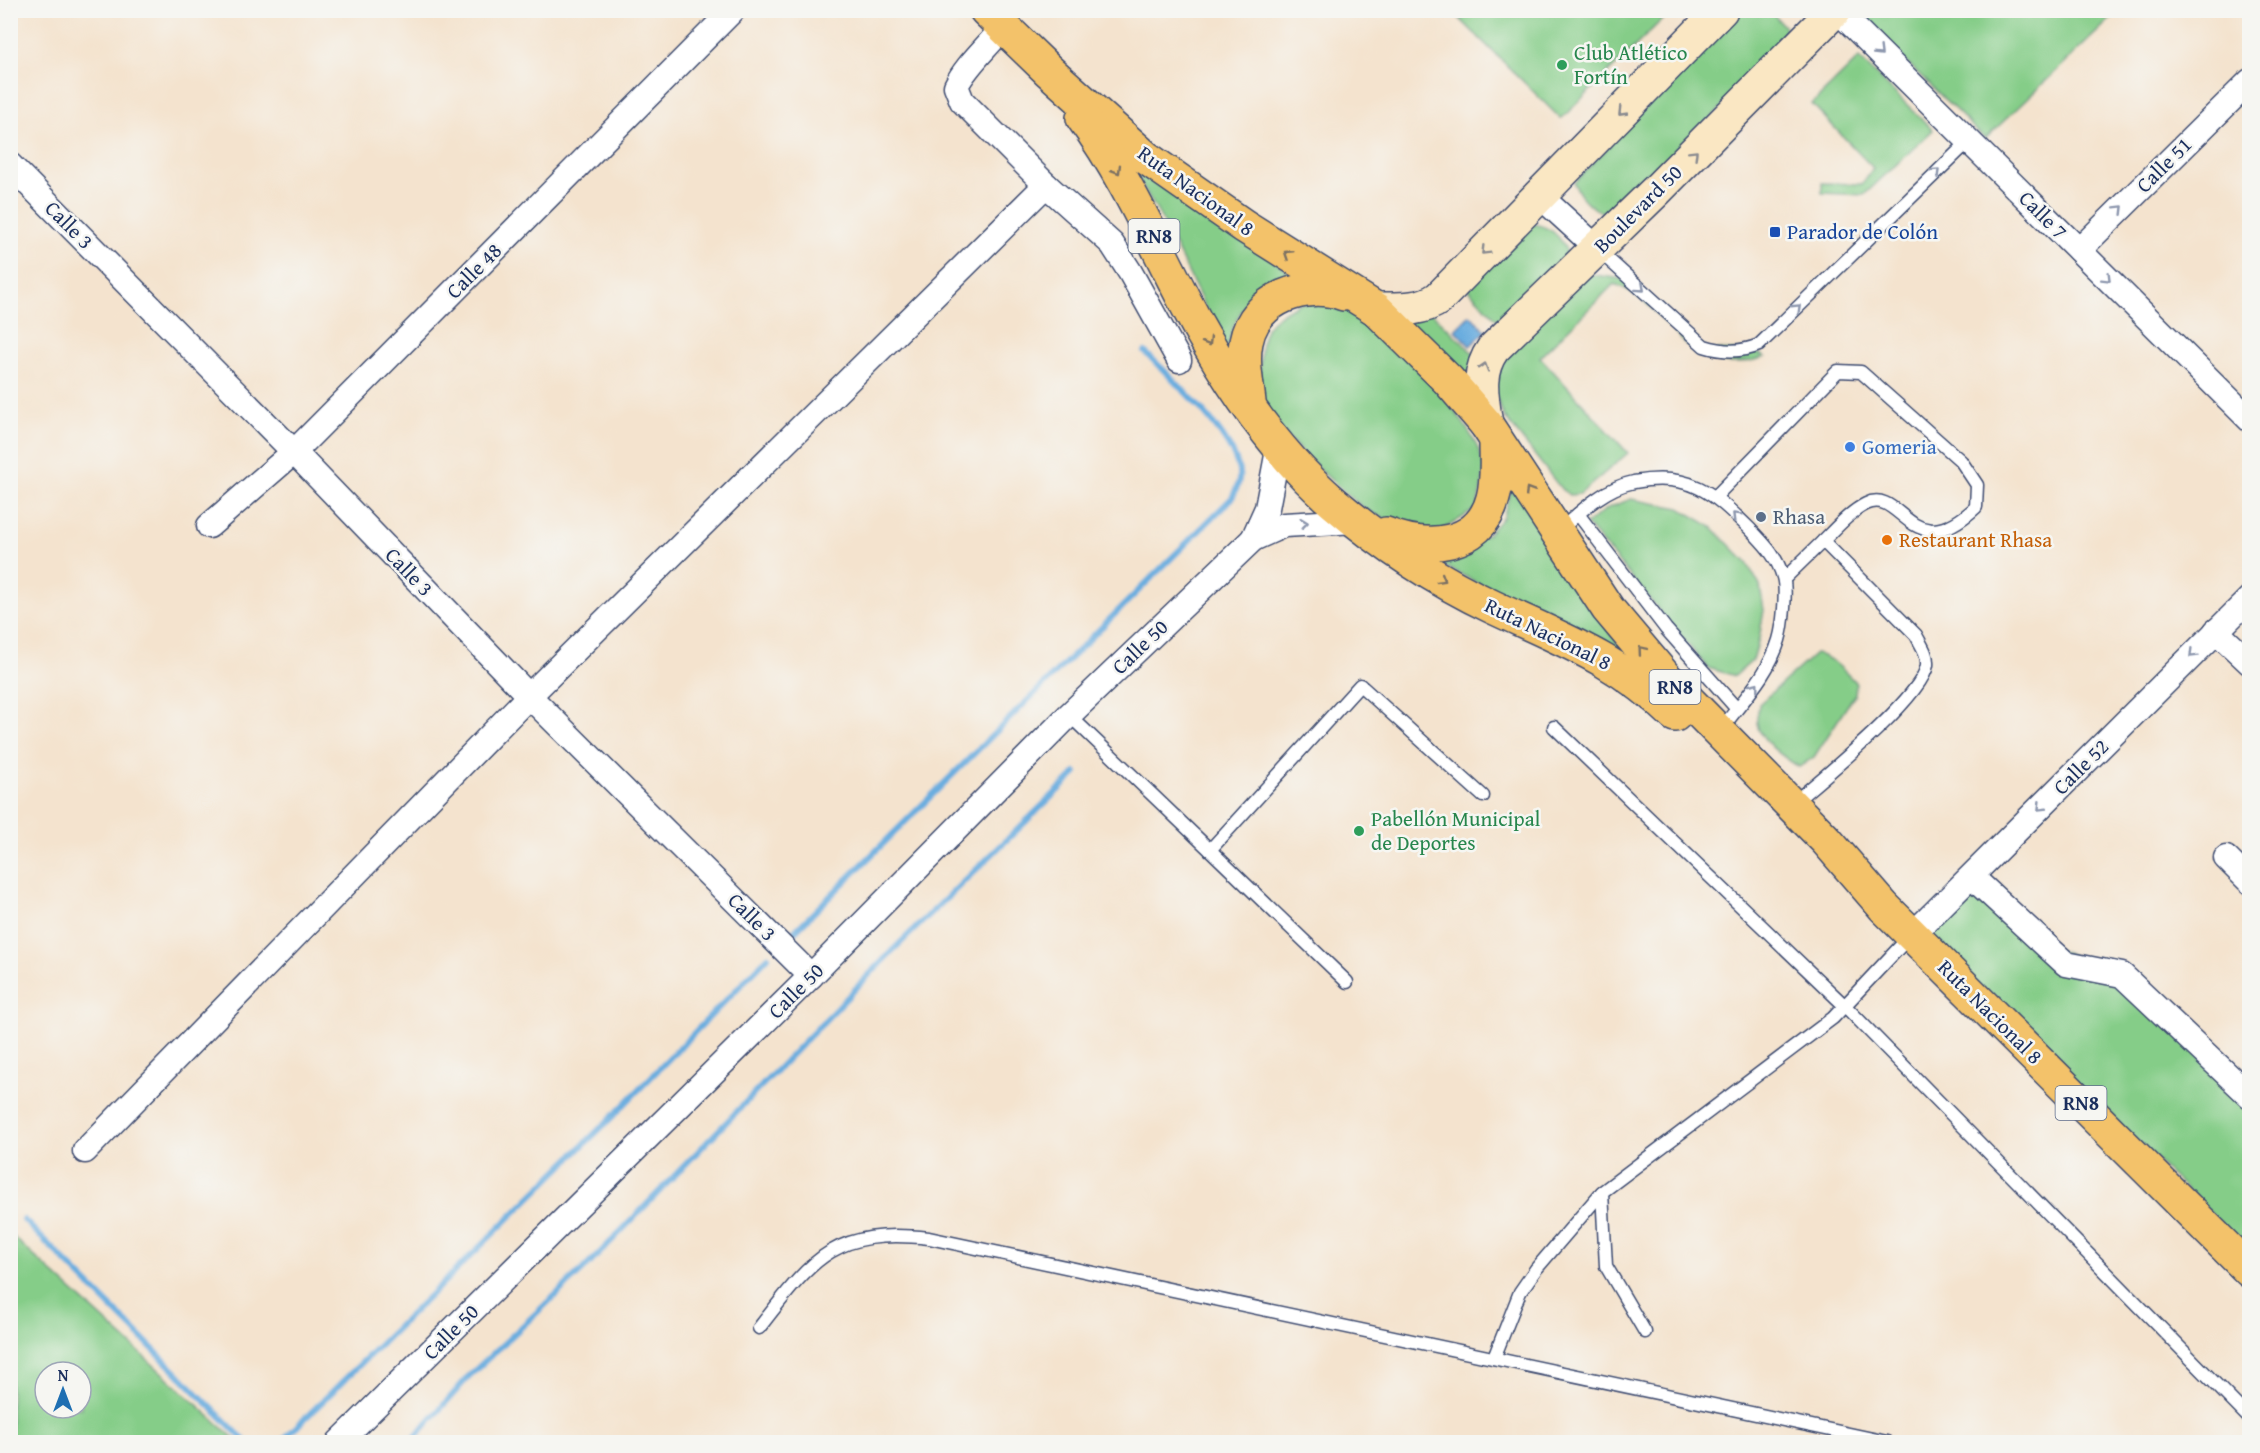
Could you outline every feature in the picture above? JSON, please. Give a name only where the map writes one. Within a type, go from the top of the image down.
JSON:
[{"type":"highway","name":"Ruta Nacional 8","points":[[994,19],[1145,157],[1176,180],[1365,304],[1448,380],[1567,524],[1608,609],[1666,678],[1728,720],[1791,805],[1884,907],[2250,1271]]},
{"type":"highway","name":"Ruta Nacional 8","points":[[1048,70],[1088,125],[1119,174],[1197,323],[1249,409],[1279,446],[1332,502],[1405,557],[1459,590],[1578,645],[1617,667],[1651,692],[1807,845],[1884,907]]},
{"type":"highway","name":"Ruta Nacional 8","points":[[1249,409],[1244,363],[1245,343],[1250,326],[1262,312],[1277,299],[1292,292],[1311,289],[1330,289],[1365,304]]},
{"type":"highway","name":"Ruta Nacional 8","points":[[1358,522],[1415,544],[1434,545],[1472,532],[1485,517],[1493,499],[1497,478],[1491,433]]},
{"type":"main road","points":[[1365,304],[1405,309],[1429,304],[1540,196],[1721,10]]},
{"type":"main road","name":"Boulevard 50","points":[[1491,433],[1480,385],[1486,359],[1493,349],[1598,249],[1836,10]]},
{"type":"street","name":"Calle 48","points":[[209,526],[294,452],[733,10]]},
{"type":"street","name":"Calle 7","points":[[1836,10],[2250,420]]},
{"type":"street","points":[[994,19],[986,50],[963,72],[956,86],[962,101],[1046,185],[1112,244],[1179,360]]},
{"type":"street","name":"Calle 51","points":[[2079,250],[2250,81]]},
{"type":"street","name":"Calle 3","points":[[10,165],[294,452],[529,696],[811,976]]},
{"type":"street","points":[[85,1151],[529,696],[1046,185]]},
{"type":"street","points":[[1540,196],[1598,249]]},
{"type":"street","name":"Calle 50","points":[[1254,538],[1267,508],[1279,446]]},
{"type":"street","name":"Calle 50","points":[[339,1443],[811,976],[1069,715],[1254,538],[1284,525],[1358,522]]},
{"type":"street","name":"Calle 52","points":[[1912,934],[1972,877],[2250,598]]},
{"type":"street","points":[[2216,631],[2250,663]]},
{"type":"street","points":[[2226,858],[2250,882]]},
{"type":"street","points":[[1972,877],[2066,964],[2122,975],[2250,1096]]},
{"type":"lane","points":[[1598,249],[1704,346],[1724,352],[1751,348],[1759,345],[1969,141]]},
{"type":"lane","points":[[1716,496],[1838,371],[1861,372],[1961,461],[1977,485],[1976,507],[1957,525],[1934,531],[1916,528],[1885,503],[1867,503],[1784,579]]},
{"type":"lane","points":[[1567,524],[1596,498],[1632,483],[1674,479],[1716,496],[1774,554],[1784,579],[1779,638],[1771,662],[1756,686],[1728,720]]},
{"type":"lane","points":[[1791,805],[1863,744],[1917,685],[1928,664],[1926,652],[1916,635],[1823,541]]},
{"type":"lane","points":[[1210,850],[1360,685],[1483,796]]},
{"type":"lane","points":[[1069,715],[1347,982]]},
{"type":"lane","points":[[1554,728],[1845,1006],[2250,1419]]},
{"type":"lane","points":[[1494,1358],[1520,1292],[1536,1269],[1602,1192],[1833,1018],[1912,934]]},
{"type":"lane","points":[[1602,1192],[1606,1266],[1646,1332]]},
{"type":"lane","points":[[759,1328],[800,1274],[822,1257],[856,1240],[893,1234],[962,1244],[1887,1443]]},
{"type":"green space","name":"Club Atlético Fortín","points":[[1452,11],[1671,11],[1561,119]]},
{"type":"green space","points":[[1737,11],[1770,11],[1785,27],[1782,46],[1614,216],[1590,205],[1581,196],[1574,183]]},
{"type":"green space","points":[[1858,11],[2119,11],[1985,139],[1867,23]]},
{"type":"green space","points":[[1859,58],[1933,130],[1864,195],[1822,193],[1822,183],[1862,184],[1873,168],[1812,104]]},
{"type":"green space","points":[[1140,163],[1292,274],[1267,286],[1248,303],[1234,325],[1227,352],[1164,223],[1133,169]]},
{"type":"green space","points":[[1529,224],[1543,227],[1554,233],[1563,244],[1568,257],[1504,327],[1463,284]]},
{"type":"green space","points":[[1587,274],[1623,279],[1705,350],[1755,351],[1765,357],[1737,363],[1714,361],[1696,352],[1635,294],[1614,284],[1540,357],[1628,453],[1580,494],[1570,495],[1562,490],[1504,416],[1495,395],[1496,361]]},
{"type":"green space","points":[[1300,303],[1337,305],[1359,317],[1402,353],[1446,400],[1476,445],[1483,464],[1483,481],[1476,509],[1439,532],[1386,519],[1358,503],[1327,476],[1277,424],[1259,396],[1263,336],[1271,323]]},
{"type":"green space","points":[[1432,313],[1478,358],[1471,390],[1400,316]]},
{"type":"green space","points":[[1514,480],[1628,660],[1433,560],[1487,535],[1503,517]]},
{"type":"green space","points":[[1631,499],[1680,508],[1712,527],[1747,563],[1760,586],[1764,610],[1753,660],[1735,676],[1708,668],[1586,524],[1608,508]]},
{"type":"green space","points":[[1815,654],[1832,661],[1856,683],[1855,694],[1814,757],[1799,767],[1780,754],[1762,736],[1757,716],[1759,704]]},
{"type":"green space","points":[[1972,877],[2043,944],[2122,975],[2249,1096],[2249,1250],[1917,928]]},
{"type":"green space","points":[[10,1235],[11,1235],[238,1442],[11,1442]]},
{"type":"water","points":[[1470,315],[1486,331],[1470,346],[1455,330]]},
{"type":"waterway","points":[[792,934],[1232,498],[1239,480],[1238,465],[1230,448],[1203,412],[1145,352]]},
{"type":"waterway","points":[[411,1442],[469,1376],[591,1262],[893,950],[1076,773]]},
{"type":"waterway","points":[[281,1442],[619,1110],[768,957]]},
{"type":"waterway","points":[[24,1220],[246,1442]]},
{"type":"place","name":"Club Atlético Fortín","points":[[1562,65]]},
{"type":"place","name":"Parador de Colón","points":[[1775,232]]},
{"type":"place","name":"Gomeria","points":[[1850,447]]},
{"type":"place","name":"Rhasa","points":[[1761,517]]},
{"type":"place","name":"Restaurant Rhasa","points":[[1887,540]]},
{"type":"place","name":"Pabellón Municipal de Deportes","points":[[1359,831]]}]
